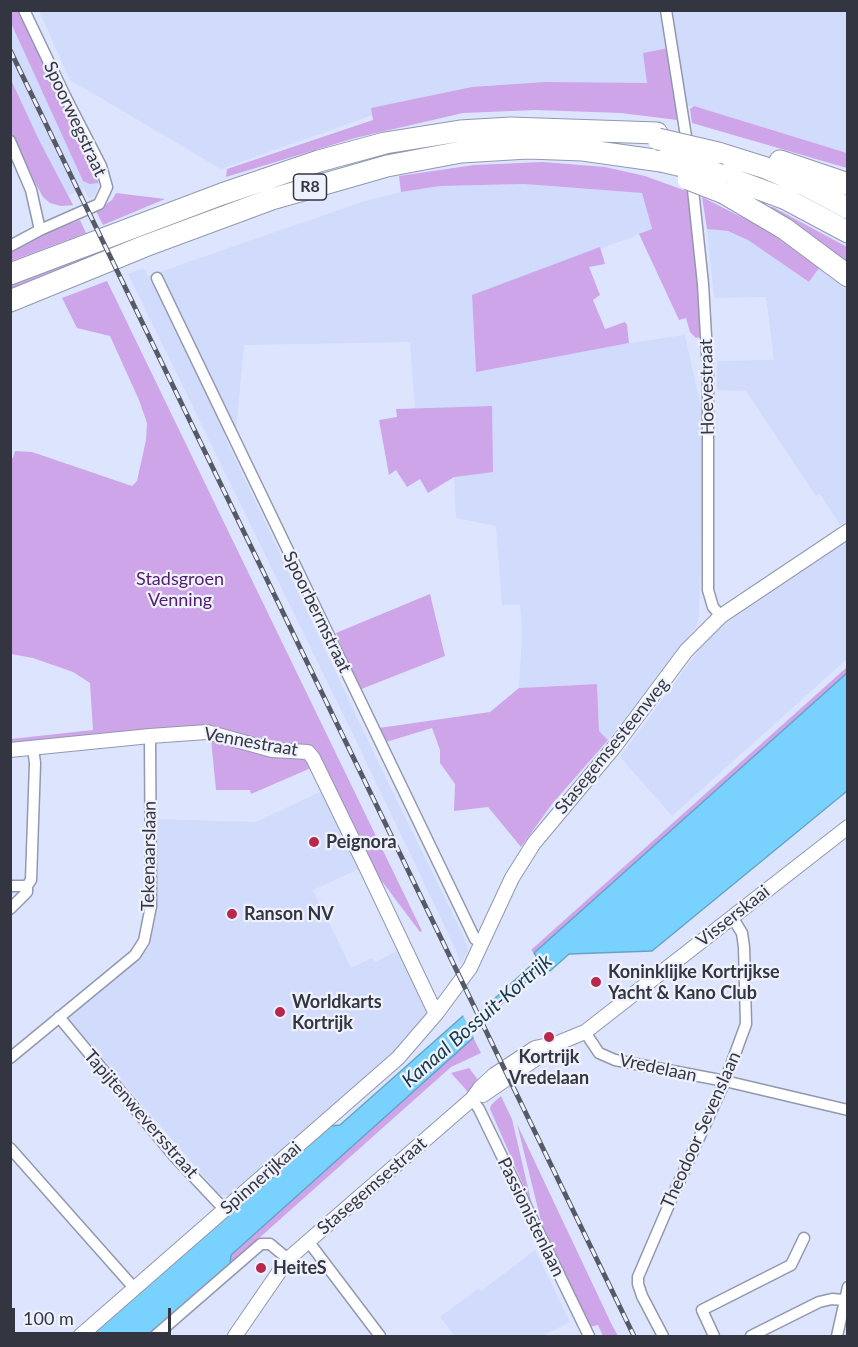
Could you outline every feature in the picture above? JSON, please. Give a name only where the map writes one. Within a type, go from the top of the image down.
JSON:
[{"type":"highway","name":"R8","points":[[10,274],[222,194],[319,161],[385,143],[460,131],[511,128],[657,136],[683,134],[717,148]]},
{"type":"highway","name":"R8","points":[[10,301],[145,246],[272,200],[387,166],[461,152],[528,148],[583,150],[655,162],[723,184],[786,199],[848,232]]},
{"type":"highway","points":[[717,148],[775,159],[848,184]]},
{"type":"highway","points":[[717,148],[803,184],[848,208]]},
{"type":"highway","points":[[723,184],[848,276]]},
{"type":"street","name":"Spoorwegstraat","points":[[10,246],[99,204],[107,187],[101,166],[24,10]]},
{"type":"street","name":"Hoevestraat","points":[[666,10],[689,156],[704,284],[708,371],[708,590],[713,607],[721,616]]},
{"type":"street","points":[[10,141],[31,190],[40,230]]},
{"type":"street","name":"Spoorbermstraat","points":[[157,278],[460,909],[475,939],[483,942]]},
{"type":"street","name":"Stasegemsesteenweg","points":[[436,1014],[470,968],[512,878],[534,843],[615,746],[686,651],[721,616],[848,531]]},
{"type":"street","name":"Vennestraat","points":[[10,750],[207,732],[272,750],[308,752],[368,869],[436,1014]]},
{"type":"street","name":"Tekenaarslaan","points":[[10,1059],[135,955],[144,941],[151,906],[150,736]]},
{"type":"street","points":[[10,909],[27,892],[27,886],[31,880],[33,748]]},
{"type":"street","name":"Visserskaai","points":[[472,1099],[494,1075],[521,1056],[535,1048],[558,1043],[585,1032],[848,827]]},
{"type":"street","points":[[10,886],[27,886]]},
{"type":"street","name":"Theodoor Sevenslaan","points":[[663,1336],[642,1296],[638,1277],[725,1082],[746,1024],[744,947],[742,933],[732,917]]},
{"type":"street","name":"Spinnerijkaai","points":[[80,1336],[398,1058],[436,1014]]},
{"type":"street","name":"Tapijtenweversstraat","points":[[58,1017],[175,1157],[225,1210]]},
{"type":"street","name":"Vredelaan","points":[[585,1032],[599,1053],[615,1059],[848,1110]]},
{"type":"street","name":"Stasegemsestraat","points":[[235,1336],[288,1259],[472,1099]]},
{"type":"street","name":"Passionistenlaan","points":[[472,1099],[479,1109],[589,1336]]},
{"type":"street","points":[[10,1148],[135,1289]]},
{"type":"street","points":[[714,1336],[702,1310],[791,1264],[804,1238]]},
{"type":"street","points":[[308,1241],[380,1336]]},
{"type":"street","points":[[155,1336],[257,1247],[266,1243],[288,1259]]},
{"type":"street","points":[[837,1336],[848,1287]]},
{"type":"street","points":[[751,1336],[819,1302],[832,1299],[844,1300]]},
{"type":"shaded area","points":[[11,11],[97,169],[99,183],[95,195],[89,199],[84,189],[69,195],[73,206],[58,206],[11,120]]},
{"type":"shaded area","points":[[39,11],[847,11],[847,153],[694,106],[656,105],[379,113],[221,169],[70,80]]},
{"type":"shaded area","points":[[524,184],[642,193],[652,230],[472,295],[476,371],[685,335],[705,425],[699,615],[696,627],[608,740],[599,731],[597,684],[519,688],[522,631],[520,605],[502,605],[496,526],[456,518],[454,477],[491,406],[415,409],[410,342],[244,345],[236,431],[224,435],[381,768],[464,937],[468,950],[461,965],[360,749],[128,274],[143,268],[148,276],[362,202],[401,192],[440,186]]},
{"type":"shaded area","points":[[707,229],[728,231],[748,240],[809,282],[819,268],[847,290],[848,520],[840,525],[820,494],[816,496],[746,391],[717,390],[717,361],[774,360],[766,297],[714,298]]},
{"type":"shaded area","points":[[847,541],[847,659],[672,816],[620,757],[701,647],[720,627]]},
{"type":"shaded area","points":[[322,791],[361,868],[313,890],[351,968],[372,958],[375,962],[401,949],[428,1006],[428,1015],[416,1035],[234,1195],[220,1195],[67,1017],[143,955],[151,945],[156,879],[157,819],[256,822]]},
{"type":"shaded area","points":[[535,1250],[570,1322],[542,1336],[455,1336],[440,1317],[479,1288],[481,1291]]},
{"type":"green space","points":[[10,11],[20,11],[91,155],[98,174],[98,183],[90,184],[83,181],[11,23]]},
{"type":"green space","points":[[669,48],[677,120],[621,113],[535,110],[463,113],[355,138],[226,177],[227,169],[373,120],[371,108],[472,87],[545,82],[647,83],[643,53]]},
{"type":"green space","points":[[11,80],[73,205],[61,206],[50,203],[43,197],[30,174],[11,133]]},
{"type":"green space","points":[[694,106],[847,153],[847,168],[692,123],[690,109]]},
{"type":"green space","points":[[543,162],[605,167],[645,176],[689,192],[698,264],[700,337],[696,338],[690,332],[686,318],[679,320],[639,234],[652,229],[642,193],[524,184],[440,186],[401,192],[399,176],[474,165]]},
{"type":"green space","points":[[116,193],[165,199],[103,225],[96,211],[112,200]]},
{"type":"green space","points":[[702,197],[767,230],[819,268],[809,282],[748,240],[728,231],[707,229]]},
{"type":"green space","points":[[770,207],[847,247],[847,269],[768,210]]},
{"type":"green space","points":[[80,220],[86,233],[11,261],[10,250],[26,241]]},
{"type":"green space","points":[[600,247],[605,264],[589,267],[600,295],[593,300],[605,329],[625,322],[629,343],[476,372],[472,295]]},
{"type":"green space","points":[[95,250],[98,257],[11,291],[11,282]]},
{"type":"green space","name":"Stadsgroen Venning","points":[[107,281],[422,931],[420,932],[369,864],[315,751],[308,745],[267,745],[201,726],[11,744],[11,739],[93,730],[90,683],[73,672],[33,658],[11,654],[10,458],[13,458],[15,451],[32,452],[132,486],[137,481],[146,440],[147,423],[139,400],[110,336],[77,328],[62,298]]},
{"type":"green space","points":[[492,406],[493,472],[454,477],[428,493],[420,479],[407,487],[396,470],[389,475],[379,420],[397,417],[396,409]]},
{"type":"green space","points":[[430,594],[445,656],[359,690],[336,633]]},
{"type":"green space","points":[[847,667],[847,673],[534,953],[531,950]]},
{"type":"green space","points":[[597,684],[599,731],[608,740],[552,804],[521,847],[488,807],[454,811],[455,784],[440,763],[440,750],[432,728],[386,742],[379,728],[490,712],[519,688]]},
{"type":"green space","points":[[211,739],[283,758],[298,757],[308,761],[311,768],[251,794],[250,790],[216,790]]},
{"type":"green space","points":[[473,1037],[481,1053],[451,1067],[230,1264],[231,1255]]},
{"type":"green space","points":[[469,1068],[479,1081],[468,1092],[451,1073]]},
{"type":"green space","points":[[501,1096],[512,1119],[532,1205],[490,1109],[491,1105]]},
{"type":"green space","points":[[517,1124],[618,1336],[603,1336],[598,1325],[590,1327],[542,1225]]},
{"type":"water","name":"Kanaal Bossuit-Kortrijk","points":[[847,673],[847,791],[652,951],[569,954],[550,971],[545,965],[479,1024],[482,1030],[231,1255],[230,1264],[147,1336],[90,1336],[331,1126],[340,1125],[472,1008],[475,1016],[480,1012],[538,959],[534,953]]},
{"type":"pier","points":[[471,1005],[476,1011],[480,1008],[487,1021],[483,1025],[484,1031],[475,1040],[462,1013]]},
{"type":"railway","points":[[10,50],[634,1336]]},
{"type":"place","name":"Peignora","points":[[314,842]]},
{"type":"place","name":"Ranson NV","points":[[232,914]]},
{"type":"place","name":"Koninklijke Kortrijkse Yacht & Kano Club","points":[[596,982]]},
{"type":"place","name":"Worldkarts Kortrijk","points":[[280,1012]]},
{"type":"place","name":"Kortrijk Vredelaan","points":[[549,1037]]},
{"type":"place","name":"HeiteS","points":[[261,1268]]}]
